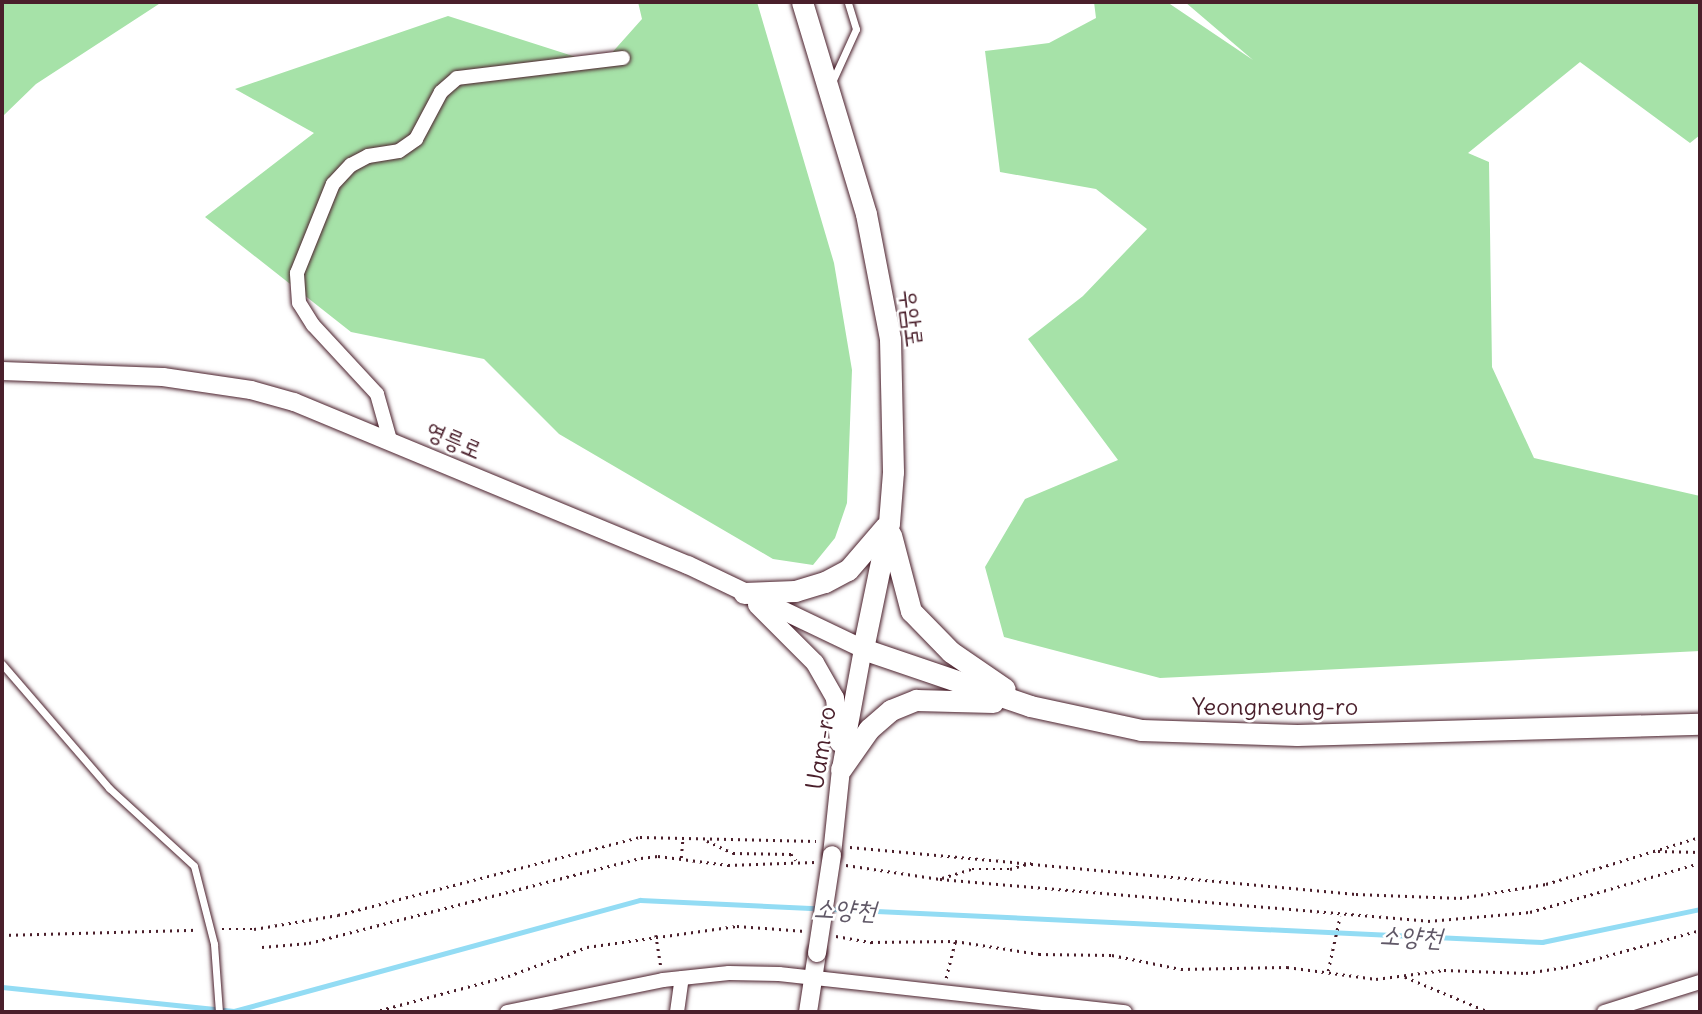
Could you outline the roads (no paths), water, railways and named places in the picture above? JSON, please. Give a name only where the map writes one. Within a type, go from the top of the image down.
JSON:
[{"type":"main road","name":"우암로","points":[[802,2],[866,214],[890,339],[893,461],[888,523],[863,649]]},
{"type":"main road","points":[[744,593],[794,591],[825,582],[849,570],[888,523]]},
{"type":"main road","points":[[888,523],[911,611],[951,652],[1030,706]]},
{"type":"main road","name":"Yeongneung-ro","points":[[863,649],[1030,706],[1141,730],[1214,736],[1700,724]]},
{"type":"main road","points":[[841,769],[869,729],[891,710],[916,699],[960,699],[1030,706]]},
{"type":"street","points":[[390,440],[377,394],[313,325],[299,303],[297,273],[333,184],[351,164],[369,156],[399,151],[416,139],[441,92],[457,78],[623,58]]},
{"type":"street","name":"영릉로","points":[[2,371],[111,373],[238,388],[307,407],[688,565],[863,649]]},
{"type":"street","points":[[744,593],[801,647],[835,698],[841,769]]},
{"type":"street","name":"Uam-ro","points":[[813,981],[841,769],[863,649]]},
{"type":"street","points":[[507,1012],[559,1008],[663,980],[729,973],[779,974],[813,981],[942,996],[986,1006],[1125,1012]]},
{"type":"street","points":[[677,1012],[682,978]]},
{"type":"street","points":[[808,1012],[813,981]]},
{"type":"street","points":[[1604,1012],[1700,982]]},
{"type":"lane","points":[[828,89],[856,29],[848,2]]},
{"type":"lane","points":[[2,664],[108,788],[194,866],[214,944],[219,1012]]},
{"type":"waterway","name":"소양천","points":[[2,987],[234,1011],[640,900],[1542,942],[1700,909]]}]
